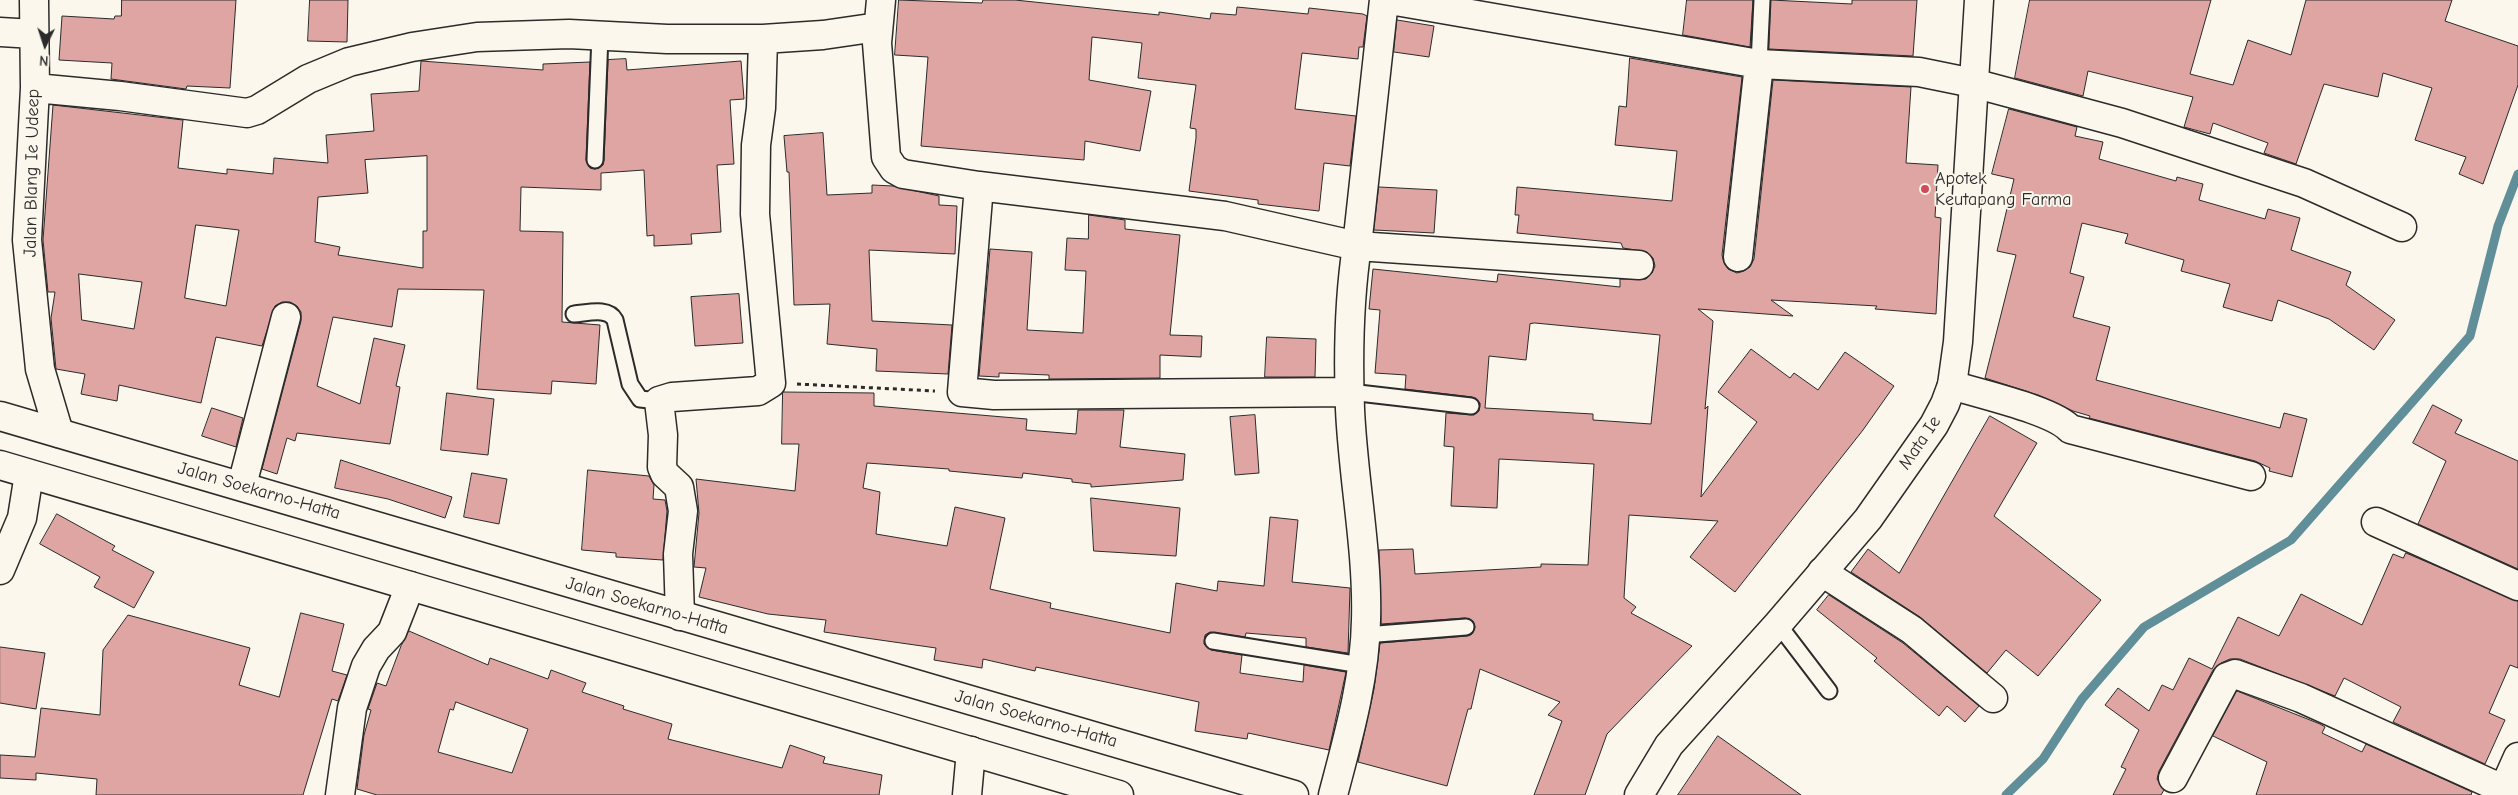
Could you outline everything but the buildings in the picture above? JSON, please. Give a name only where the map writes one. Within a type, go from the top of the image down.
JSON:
[{"type":"main road","name":"Jalan Blang Ie Udeep","points":[[34,0],[34,88],[27,240],[40,369],[58,433]]},
{"type":"main road","points":[[881,0],[877,43],[886,157],[894,169],[903,174],[979,186],[1225,216],[1357,246],[1639,265]]},
{"type":"main road","points":[[1333,795],[1352,720],[1366,635],[1350,392],[1352,276],[1357,246],[1384,0]]},
{"type":"main road","points":[[1390,0],[1759,64],[1919,72],[1973,83],[2122,123],[2304,183],[2402,226]]},
{"type":"main road","name":"Mata Ie","points":[[1639,795],[1669,745],[1778,624],[1868,519],[1934,425],[1945,404],[1952,385],[1958,342],[1979,0]]},
{"type":"main road","points":[[34,88],[120,96],[247,112],[257,110],[308,79],[349,62],[412,47],[485,36],[569,34],[748,41],[823,35],[878,27]]},
{"type":"main road","points":[[0,32],[34,34]]},
{"type":"main road","points":[[680,616],[678,554],[683,511],[679,487],[665,474],[662,468],[663,435],[659,401],[672,397],[758,391],[771,383],[755,214],[756,144],[761,108],[763,39]]},
{"type":"main road","points":[[1738,257],[1759,64]]},
{"type":"main road","points":[[979,186],[962,392],[994,395],[1350,392]]},
{"type":"main road","points":[[242,485],[286,317]]},
{"type":"main road","points":[[1952,385],[2042,413],[2066,425],[2070,430],[2251,476]]},
{"type":"main road","name":"Jalan Soekarno-Hatta","points":[[0,416],[242,485],[680,616],[1294,795]]},
{"type":"main road","points":[[0,466],[1119,795]]},
{"type":"main road","points":[[0,570],[22,518],[29,474]]},
{"type":"main road","points":[[2376,522],[2518,586]]},
{"type":"main road","points":[[1822,572],[1912,630],[1993,698]]},
{"type":"main road","points":[[340,795],[352,708],[366,666],[376,649],[392,632],[410,586]]},
{"type":"main road","points":[[2173,778],[2227,677],[2235,674],[2301,698],[2507,793],[2518,757]]},
{"type":"main road","points":[[967,795],[971,752]]},
{"type":"lane","points":[[1759,64],[1762,0]]},
{"type":"lane","points":[[595,160],[600,36]]},
{"type":"lane","points":[[574,314],[606,312],[612,314],[616,320],[630,384],[640,399],[659,401]]},
{"type":"lane","points":[[1350,392],[1470,406]]},
{"type":"lane","points":[[1778,624],[1829,691]]},
{"type":"lane","points":[[1366,635],[1466,627]]},
{"type":"lane","points":[[1213,641],[1361,665]]},
{"type":"path","points":[[771,383],[962,392]]},
{"type":"waterway","points":[[2006,795],[2043,759],[2082,699],[2144,627],[2291,540],[2470,336],[2498,226],[2518,174]]},
{"type":"place","name":"Apotek Keutapang Farma","points":[[1925,189]]}]
